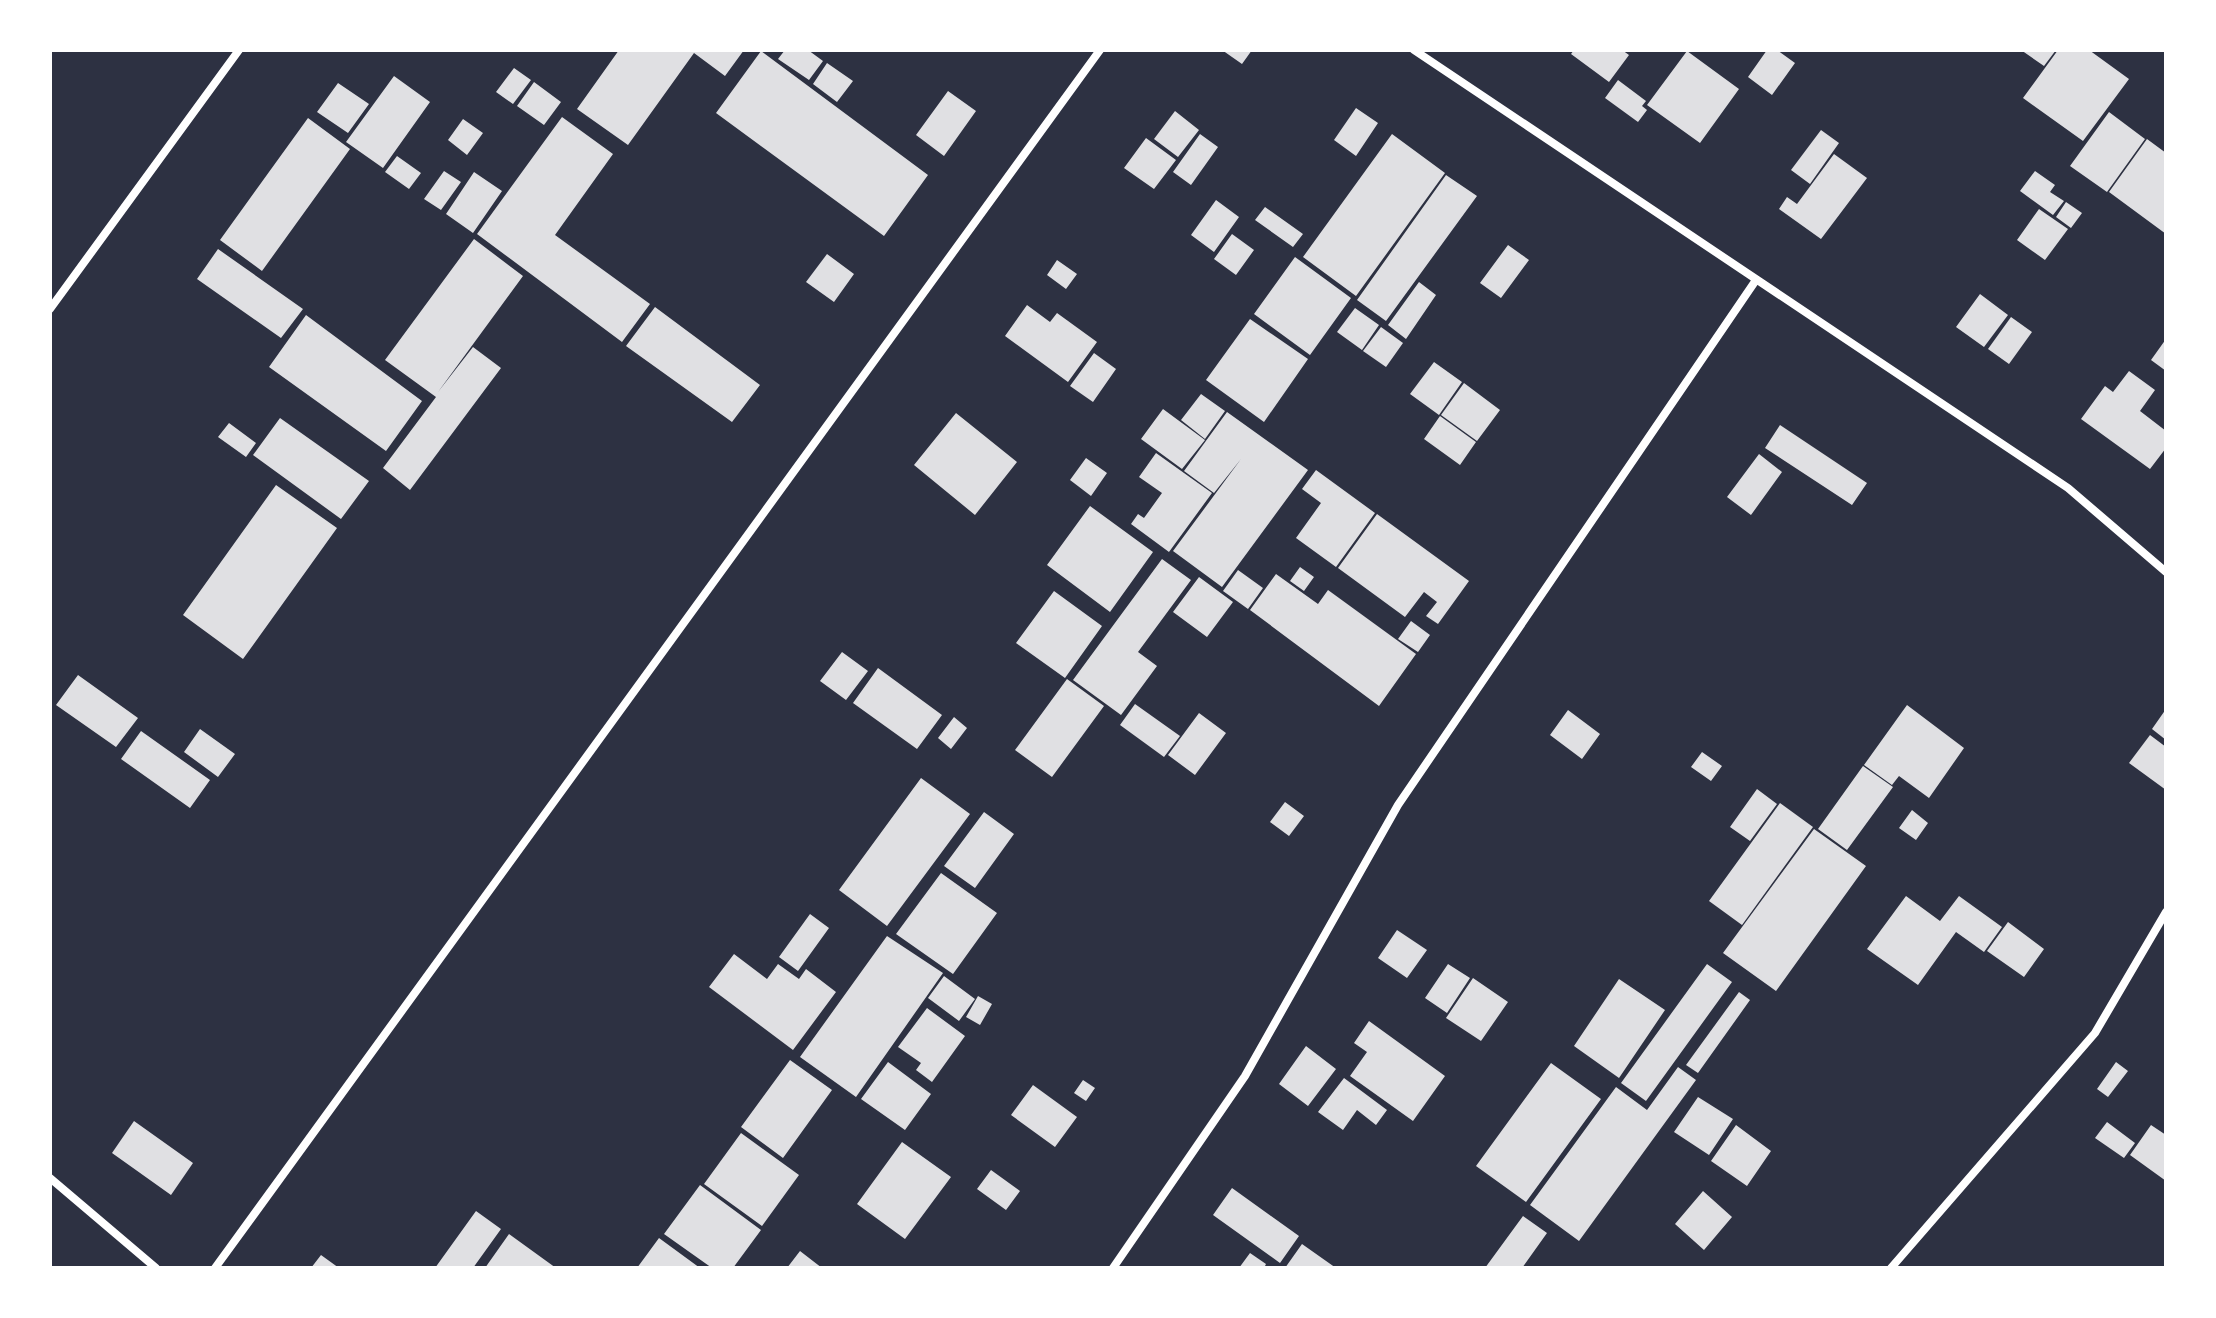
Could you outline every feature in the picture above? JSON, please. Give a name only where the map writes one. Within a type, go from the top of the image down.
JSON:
[{"type":"street","points":[[50,309],[239,50]]},
{"type":"street","points":[[215,1268],[1100,50]]},
{"type":"street","points":[[1414,50],[2068,488],[2166,572]]},
{"type":"street","points":[[1113,1268],[1245,1076],[1398,805],[1756,280]]},
{"type":"street","points":[[1891,1268],[2095,1033],[2166,912]]},
{"type":"street","points":[[50,1178],[156,1268]]},
{"type":"building","points":[[619,50],[744,50],[725,76],[694,53],[628,145],[577,109]]},
{"type":"building","points":[[785,50],[808,50],[823,61],[809,80],[778,59]]},
{"type":"building","points":[[1222,50],[1252,50],[1242,64]]},
{"type":"building","points":[[1574,50],[1622,50],[1629,55],[1609,82],[1571,54]]},
{"type":"building","points":[[1767,50],[1777,50],[1795,63],[1772,95],[1748,77]]},
{"type":"building","points":[[2021,50],[2056,50],[2044,66]]},
{"type":"building","points":[[2058,50],[2089,50],[2129,79],[2083,141],[2023,98]]},
{"type":"building","points":[[761,51],[928,175],[884,236],[716,113]]},
{"type":"building","points":[[1687,51],[1739,89],[1700,143],[1647,105]]},
{"type":"building","points":[[827,63],[853,81],[837,102],[813,84]]},
{"type":"building","points":[[514,68],[531,80],[513,104],[496,92]]},
{"type":"building","points":[[394,76],[430,102],[383,168],[346,142]]},
{"type":"building","points":[[1618,80],[1646,101],[1642,106],[1647,110],[1638,122],[1605,98]]},
{"type":"building","points":[[534,82],[561,102],[544,125],[517,106]]},
{"type":"building","points":[[338,83],[369,104],[348,133],[317,112]]},
{"type":"building","points":[[948,91],[976,111],[944,156],[916,135]]},
{"type":"building","points":[[1356,108],[1378,123],[1356,156],[1334,140]]},
{"type":"building","points":[[1175,111],[1199,130],[1178,157],[1154,139]]},
{"type":"building","points":[[2109,112],[2145,139],[2107,192],[2070,166]]},
{"type":"building","points":[[562,117],[613,154],[555,235],[650,304],[622,342],[477,234]]},
{"type":"building","points":[[308,118],[350,149],[262,271],[220,240]]},
{"type":"building","points":[[463,119],[483,133],[467,155],[448,140]]},
{"type":"building","points":[[1821,130],[1839,143],[1810,184],[1791,170]]},
{"type":"building","points":[[1200,134],[1218,147],[1191,185],[1173,172]]},
{"type":"building","points":[[1392,134],[1445,173],[1356,296],[1303,257]]},
{"type":"building","points":[[1146,138],[1176,160],[1154,189],[1124,168]]},
{"type":"building","points":[[2147,139],[2166,153],[2166,234],[2109,192]]},
{"type":"building","points":[[1834,154],[1867,178],[1821,239],[1779,209],[1787,197],[1797,204]]},
{"type":"building","points":[[397,156],[421,173],[409,189],[385,172]]},
{"type":"building","points":[[444,171],[461,182],[441,210],[424,199]]},
{"type":"building","points":[[2035,171],[2055,185],[2050,192],[2064,201],[2053,215],[2020,191]]},
{"type":"building","points":[[474,172],[502,191],[473,233],[446,214]]},
{"type":"building","points":[[1446,175],[1477,196],[1386,321],[1357,300]]},
{"type":"building","points":[[1216,200],[1239,217],[1214,252],[1191,235]]},
{"type":"building","points":[[2066,202],[2082,213],[2071,228],[2056,217]]},
{"type":"building","points":[[1265,207],[1303,234],[1293,247],[1255,220]]},
{"type":"building","points":[[2039,209],[2068,229],[2045,260],[2017,240]]},
{"type":"building","points":[[1232,234],[1254,250],[1236,275],[1214,259]]},
{"type":"building","points":[[474,239],[523,276],[438,392],[473,347],[501,368],[410,490],[383,468],[436,397],[385,360]]},
{"type":"building","points":[[1508,245],[1529,260],[1501,298],[1480,283]]},
{"type":"building","points":[[218,249],[303,309],[281,338],[197,279]]},
{"type":"building","points":[[827,254],[854,274],[834,302],[806,282]]},
{"type":"building","points":[[1295,257],[1351,298],[1310,355],[1254,314]]},
{"type":"building","points":[[1057,260],[1077,274],[1066,289],[1047,275]]},
{"type":"building","points":[[1419,282],[1436,295],[1406,339],[1388,325]]},
{"type":"building","points":[[1980,294],[2008,315],[1984,347],[1956,327]]},
{"type":"building","points":[[1027,305],[1050,322],[1057,313],[1097,342],[1068,382],[1005,336]]},
{"type":"building","points":[[655,307],[760,385],[732,422],[626,346]]},
{"type":"building","points":[[1355,308],[1379,325],[1362,350],[1337,332]]},
{"type":"building","points":[[306,315],[422,401],[386,451],[269,367]]},
{"type":"building","points":[[2011,317],[2032,332],[2009,364],[1988,349]]},
{"type":"building","points":[[1250,319],[1308,359],[1264,422],[1206,380]]},
{"type":"building","points":[[1381,327],[1403,343],[1386,367],[1363,351]]},
{"type":"building","points":[[2166,339],[2166,371],[2151,360]]},
{"type":"building","points":[[1094,353],[1116,369],[1093,402],[1070,386]]},
{"type":"building","points":[[1434,362],[1462,382],[1439,415],[1410,394]]},
{"type":"building","points":[[2129,371],[2155,390],[2140,411],[2166,431],[2166,448],[2150,469],[2081,419],[2105,386],[2113,392]]},
{"type":"building","points":[[1464,383],[1500,410],[1477,441],[1441,415]]},
{"type":"building","points":[[1201,394],[1225,411],[1205,439],[1181,420]]},
{"type":"building","points":[[1163,409],[1205,440],[1182,469],[1141,439]]},
{"type":"building","points":[[1227,412],[1308,470],[1222,587],[1173,551],[1241,459],[1214,493],[1184,471]]},
{"type":"building","points":[[956,413],[1017,462],[975,515],[914,465]]},
{"type":"building","points":[[1440,416],[1476,442],[1460,465],[1424,439]]},
{"type":"building","points":[[280,418],[369,481],[341,519],[253,455]]},
{"type":"building","points":[[229,423],[256,443],[246,457],[218,437]]},
{"type":"building","points":[[1780,425],[1867,483],[1852,505],[1765,448]]},
{"type":"building","points":[[1156,453],[1212,493],[1169,552],[1131,524],[1138,514],[1144,518],[1162,493],[1139,477]]},
{"type":"building","points":[[1759,454],[1782,472],[1751,515],[1727,497]]},
{"type":"building","points":[[1086,458],[1107,473],[1091,496],[1070,480]]},
{"type":"building","points":[[1316,470],[1375,513],[1336,567],[1296,538],[1321,503],[1302,489]]},
{"type":"building","points":[[276,485],[337,528],[243,659],[183,615]]},
{"type":"building","points":[[1090,506],[1153,552],[1110,612],[1047,565]]},
{"type":"building","points":[[1377,514],[1469,581],[1438,624],[1426,616],[1437,602],[1424,592],[1405,617],[1338,568]]},
{"type":"building","points":[[1162,559],[1191,580],[1138,652],[1157,666],[1121,715],[1073,680]]},
{"type":"building","points":[[1300,567],[1314,577],[1304,591],[1290,581]]},
{"type":"building","points":[[1238,570],[1263,588],[1248,609],[1223,591]]},
{"type":"building","points":[[1276,574],[1318,604],[1328,590],[1416,654],[1379,706],[1250,610]]},
{"type":"building","points":[[1199,577],[1233,602],[1207,637],[1173,612]]},
{"type":"building","points":[[1054,591],[1102,626],[1065,678],[1016,643]]},
{"type":"building","points":[[1411,621],[1430,635],[1418,652],[1398,639]]},
{"type":"building","points":[[842,652],[868,671],[846,700],[820,681]]},
{"type":"building","points":[[878,668],[942,715],[917,749],[853,703]]},
{"type":"building","points":[[78,675],[138,718],[116,747],[56,705]]},
{"type":"building","points":[[1067,679],[1104,706],[1052,777],[1015,750]]},
{"type":"building","points":[[1135,704],[1180,736],[1164,757],[1120,725]]},
{"type":"building","points":[[1907,705],[1964,748],[1929,798],[1899,776],[1892,785],[1864,765]]},
{"type":"building","points":[[2166,709],[2166,740],[2152,729]]},
{"type":"building","points":[[1568,710],[1600,734],[1582,759],[1550,735]]},
{"type":"building","points":[[1199,713],[1226,733],[1195,775],[1168,755]]},
{"type":"building","points":[[954,717],[967,728],[951,749],[938,738]]},
{"type":"building","points":[[200,729],[235,754],[218,777],[184,752]]},
{"type":"building","points":[[141,731],[210,780],[190,808],[121,759]]},
{"type":"building","points":[[2150,735],[2166,747],[2166,790],[2129,763]]},
{"type":"building","points":[[1702,752],[1722,766],[1711,781],[1691,767]]},
{"type":"building","points":[[1863,766],[1893,787],[1847,850],[1818,829]]},
{"type":"building","points":[[921,778],[970,814],[887,926],[839,890]]},
{"type":"building","points":[[1757,789],[1777,804],[1750,841],[1730,827]]},
{"type":"building","points":[[1285,802],[1304,816],[1289,836],[1270,822]]},
{"type":"building","points":[[1780,803],[1813,827],[1742,925],[1709,901]]},
{"type":"building","points":[[1912,810],[1928,823],[1916,840],[1899,828]]},
{"type":"building","points":[[984,812],[1014,834],[975,888],[944,866]]},
{"type":"building","points":[[1814,829],[1866,866],[1776,991],[1723,953]]},
{"type":"building","points":[[941,873],[997,913],[953,974],[896,934]]},
{"type":"building","points":[[1906,896],[1940,921],[1959,896],[2002,927],[1984,952],[1956,932],[1918,985],[1867,949]]},
{"type":"building","points":[[810,914],[829,928],[798,971],[779,957]]},
{"type":"building","points":[[2008,922],[2044,949],[2024,977],[1987,951]]},
{"type":"building","points":[[1397,930],[1427,950],[1407,978],[1378,958]]},
{"type":"building","points":[[887,936],[943,973],[856,1097],[800,1057]]},
{"type":"building","points":[[734,954],[767,979],[778,964],[799,979],[806,969],[836,992],[793,1050],[709,987]]},
{"type":"building","points":[[1448,964],[1470,978],[1447,1013],[1425,998]]},
{"type":"building","points":[[1707,964],[1732,982],[1646,1101],[1621,1083]]},
{"type":"building","points":[[944,976],[975,999],[959,1021],[928,998]]},
{"type":"building","points":[[1473,978],[1508,1002],[1481,1041],[1446,1018]]},
{"type":"building","points":[[1619,979],[1665,1010],[1619,1078],[1574,1046]]},
{"type":"building","points":[[1739,992],[1750,1000],[1698,1073],[1686,1065]]},
{"type":"building","points":[[978,996],[992,1004],[980,1025],[966,1017]]},
{"type":"building","points":[[927,1008],[965,1036],[932,1082],[916,1070],[921,1063],[898,1047]]},
{"type":"building","points":[[1369,1021],[1445,1076],[1413,1121],[1350,1076],[1367,1052],[1354,1043]]},
{"type":"building","points":[[1306,1046],[1336,1069],[1308,1106],[1279,1084]]},
{"type":"building","points":[[790,1060],[832,1090],[783,1158],[741,1127]]},
{"type":"building","points":[[888,1062],[931,1094],[905,1130],[861,1099]]},
{"type":"building","points":[[2116,1062],[2128,1071],[2108,1097],[2097,1089]]},
{"type":"building","points":[[1551,1063],[1601,1099],[1526,1202],[1476,1166]]},
{"type":"building","points":[[1678,1067],[1696,1080],[1579,1241],[1530,1205],[1616,1087],[1647,1110]]},
{"type":"building","points":[[1344,1078],[1387,1110],[1376,1125],[1357,1110],[1343,1130],[1318,1112]]},
{"type":"building","points":[[1083,1080],[1095,1088],[1086,1101],[1074,1093]]},
{"type":"building","points":[[1033,1085],[1077,1117],[1055,1147],[1011,1115]]},
{"type":"building","points":[[1698,1097],[1733,1119],[1709,1155],[1674,1132]]},
{"type":"building","points":[[134,1121],[193,1163],[171,1195],[112,1153]]},
{"type":"building","points":[[2107,1122],[2135,1143],[2124,1158],[2095,1138]]},
{"type":"building","points":[[1736,1125],[1771,1151],[1747,1186],[1711,1161]]},
{"type":"building","points":[[2151,1125],[2166,1135],[2166,1181],[2130,1155]]},
{"type":"building","points":[[741,1133],[799,1175],[762,1226],[704,1184]]},
{"type":"building","points":[[902,1142],[951,1177],[905,1239],[857,1204]]},
{"type":"building","points":[[991,1170],[1020,1191],[1006,1210],[977,1189]]},
{"type":"building","points":[[700,1185],[761,1230],[733,1268],[712,1268],[664,1234]]},
{"type":"building","points":[[1232,1188],[1299,1236],[1280,1263],[1213,1215]]},
{"type":"building","points":[[1703,1191],[1732,1217],[1704,1250],[1675,1224]]},
{"type":"building","points":[[476,1211],[501,1229],[473,1268],[435,1268]]},
{"type":"building","points":[[1523,1216],[1547,1233],[1522,1268],[1485,1268]]},
{"type":"building","points":[[509,1234],[556,1268],[485,1268]]},
{"type":"building","points":[[659,1238],[700,1268],[637,1268]]},
{"type":"building","points":[[1302,1244],[1336,1268],[1285,1268]]},
{"type":"building","points":[[800,1251],[822,1268],[787,1268]]},
{"type":"building","points":[[1250,1253],[1266,1264],[1264,1268],[1239,1268]]},
{"type":"building","points":[[321,1255],[339,1268],[311,1268]]}]
